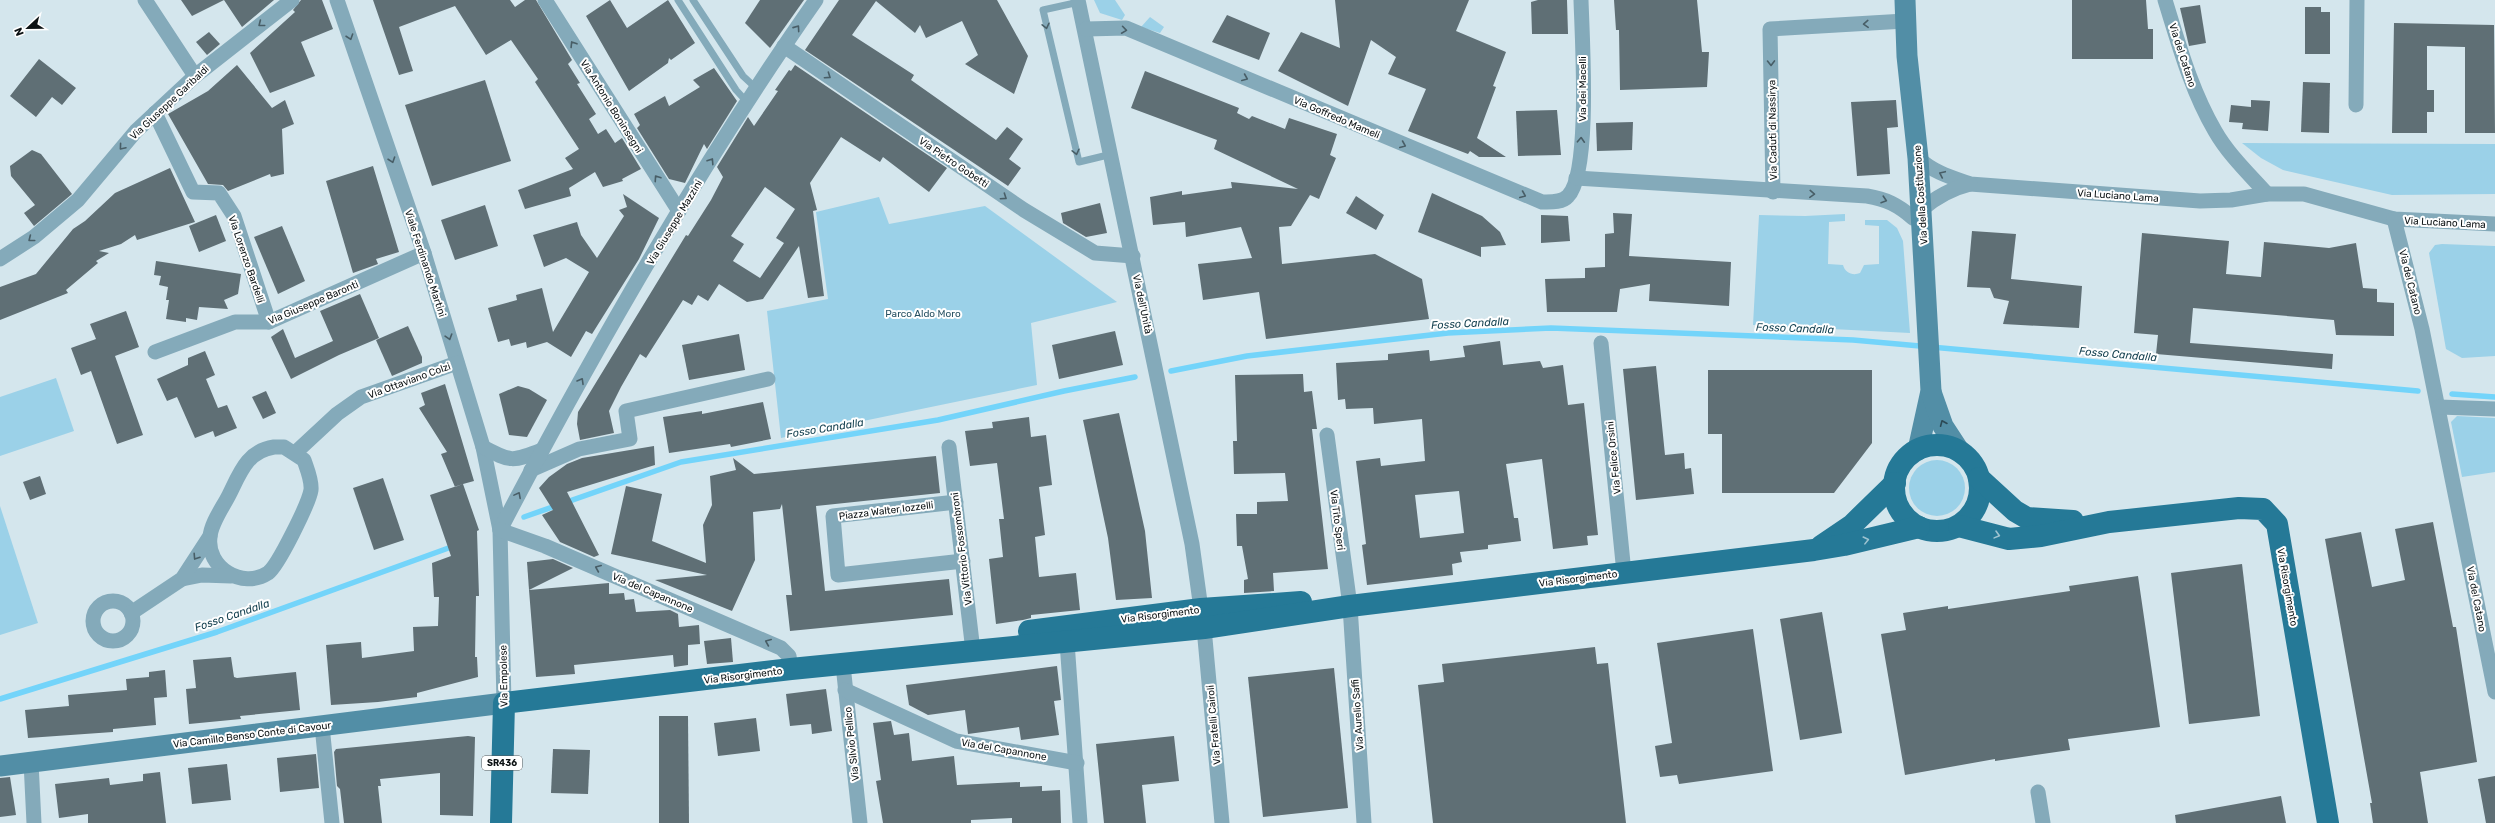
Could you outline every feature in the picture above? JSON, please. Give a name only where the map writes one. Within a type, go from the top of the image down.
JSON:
[{"type":"main road","name":"Via Risorgimento","points":[[1814,550],[1852,525],[1895,483],[1902,464],[1918,450],[1932,446],[1947,446],[1960,452],[1975,468],[1979,478],[2015,511],[2027,518],[2108,522]]},
{"type":"main road","points":[[1959,526],[1970,517],[1977,505],[1980,492],[1979,478]]},
{"type":"main road","name":"Via Risorgimento","points":[[1895,483],[1897,504],[1902,514],[1918,527]]},
{"type":"main road","name":"Via Risorgimento","points":[[978,650],[1027,631],[1346,607],[1814,550],[1844,545],[1918,527],[1939,531],[1959,526],[2009,539],[2042,536],[2108,522],[2240,508],[2263,509],[2277,524],[2328,823]]},
{"type":"main road","name":"Via Risorgimento","points":[[504,703],[792,669],[1067,642],[1202,618],[1208,620],[1320,605],[1346,607]]},
{"type":"main road","name":"Via Risorgimento","points":[[1012,647],[1052,636],[1180,622],[1202,618]]},
{"type":"main road","name":"Via Empolese","points":[[501,823],[504,703]]},
{"type":"street","points":[[145,0],[195,76]]},
{"type":"street","name":"Via Giuseppe Garibaldi","points":[[0,259],[34,237],[78,200],[136,131],[155,113],[195,76],[292,0]]},
{"type":"street","name":"Viale Ferdinando Martini","points":[[337,0],[424,253],[483,447],[500,530]]},
{"type":"street","name":"Via Antonio Boninsegni","points":[[545,0],[679,210]]},
{"type":"street","name":"Via Giuseppe Mazzini","points":[[500,530],[542,450],[679,210],[784,46],[816,0]]},
{"type":"street","name":"Via dei Macelli","points":[[1576,178],[1580,157],[1584,93],[1581,0]]},
{"type":"street","name":"Via della Costituzione","points":[[1904,0],[1910,83],[1918,158],[1917,214],[1923,245],[1931,391],[1918,450]]},
{"type":"street","name":"Via del Catano","points":[[2165,0],[2190,81],[2215,131],[2233,157],[2267,194]]},
{"type":"street","points":[[2356,105],[2358,0]]},
{"type":"street","name":"Via dell'Unità","points":[[1079,1],[1192,544],[1202,618]]},
{"type":"street","name":"Via Caduti di Nassirya","points":[[1576,178],[1773,192],[1770,29],[1905,21]]},
{"type":"street","name":"Via Goffredo Mameli","points":[[1086,29],[1126,28],[1542,202],[1555,202],[1567,197],[1573,189],[1576,178]]},
{"type":"street","name":"Via Pietro Gobetti","points":[[784,46],[1024,210],[1088,249],[1095,253],[1133,256]]},
{"type":"street","points":[[1910,83],[1903,105],[1909,200],[1917,214]]},
{"type":"street","name":"Via Lorenzo Bardelli","points":[[155,113],[193,192],[219,194],[234,216],[269,322]]},
{"type":"street","name":"Via Luciano Lama","points":[[1918,158],[1927,167],[1945,176],[1970,184],[2200,201],[2231,200],[2267,194]]},
{"type":"street","name":"Via Luciano Lama","points":[[1917,214],[1934,198],[1951,189],[1970,184]]},
{"type":"street","points":[[1773,192],[1882,198],[1917,214]]},
{"type":"street","points":[[2267,194],[2304,194],[2394,220]]},
{"type":"street","name":"Via del Catano","points":[[2394,220],[2422,329],[2439,408],[2495,692]]},
{"type":"street","name":"Via Luciano Lama","points":[[2394,220],[2495,224]]},
{"type":"street","name":"Via Giuseppe Baronti","points":[[155,352],[235,322],[269,322],[424,253]]},
{"type":"street","name":"Via Felice Orsini","points":[[1601,343],[1624,573]]},
{"type":"street","name":"Via Ottaviano Colzi","points":[[295,453],[337,414],[361,397],[457,362]]},
{"type":"street","points":[[531,470],[579,449],[630,439],[626,411],[768,379]]},
{"type":"street","name":"Via della Costituzione","points":[[1931,391],[1943,426],[1960,452]]},
{"type":"street","points":[[2439,408],[2495,409]]},
{"type":"street","name":"Via Tito Speri","points":[[1327,435],[1346,607]]},
{"type":"street","points":[[131,612],[182,579],[202,575],[231,576],[244,579],[256,578],[268,573],[291,535],[311,488],[304,460],[284,447],[263,448],[254,454],[245,464],[210,536],[182,579]]},
{"type":"street","points":[[483,447],[507,460],[522,458],[542,450]]},
{"type":"street","name":"Via Vittorio Fossombroni","points":[[949,447],[963,561],[978,650]]},
{"type":"street","name":"Piazza Walter Iozzelli","points":[[956,502],[833,516],[838,575],[963,561]]},
{"type":"street","name":"Via del Capannone","points":[[500,530],[545,546],[782,648],[789,656],[792,669]]},
{"type":"street","name":"Via Empolese","points":[[500,530],[504,703]]},
{"type":"street","points":[[210,536],[213,556],[219,566],[231,576]]},
{"type":"street","name":"Via Aurelio Saffi","points":[[1346,607],[1364,823]]},
{"type":"street","name":"Via Fratelli Cairoli","points":[[1202,618],[1222,823]]},
{"type":"street","points":[[1067,642],[1077,762],[1080,823]]},
{"type":"street","name":"Via Silvio Pellico","points":[[843,665],[860,823]]},
{"type":"street","name":"Via del Capannone","points":[[845,690],[956,740],[1077,762]]},
{"type":"street","name":"Via Camillo Benso Conte di Cavour","points":[[0,766],[504,703]]},
{"type":"street","points":[[322,726],[332,823]]},
{"type":"street","points":[[31,762],[34,823]]},
{"type":"street","points":[[2038,792],[2043,823]]},
{"type":"lane","points":[[678,0],[736,90],[748,103]]},
{"type":"lane","points":[[693,0],[743,76],[757,89]]},
{"type":"lane","points":[[1079,1],[1043,10],[1079,162],[1112,154]]},
{"type":"green space","points":[[1094,0],[1115,0],[1125,15],[1122,20],[1100,13]]},
{"type":"green space","points":[[1150,17],[1164,27],[1160,33],[1141,27]]},
{"type":"green space","points":[[2242,143],[2495,144],[2495,194],[2392,195],[2283,170],[2261,158]]},
{"type":"green space","name":"Parco Aldo Moro","points":[[879,197],[889,224],[985,206],[1117,302],[1031,323],[1037,385],[781,438],[767,311],[828,299],[816,212]]},
{"type":"green space","points":[[1845,214],[1845,221],[1829,222],[1828,264],[1843,265],[1847,272],[1852,274],[1860,273],[1864,265],[1879,264],[1879,226],[1865,225],[1865,220],[1887,220],[1897,228],[1903,241],[1910,333],[1753,325],[1759,215],[1805,216]]},
{"type":"green space","points":[[2435,245],[2495,246],[2495,356],[2462,358],[2446,349],[2429,253]]},
{"type":"green space","points":[[56,378],[74,431],[0,456],[0,397]]},
{"type":"green space","points":[[2457,416],[2495,418],[2495,472],[2462,477],[2451,422]]},
{"type":"green space","points":[[1931,460],[1943,460],[1953,464],[1961,472],[1965,482],[1965,494],[1961,504],[1953,512],[1943,516],[1931,516],[1921,512],[1913,504],[1909,494],[1909,482],[1913,472],[1921,464]]},
{"type":"green space","points":[[0,506],[38,623],[0,635]]},
{"type":"building","points":[[181,0],[224,0],[192,16]]},
{"type":"building","points":[[224,0],[274,0],[242,27]]},
{"type":"building","points":[[301,0],[322,0],[333,29],[301,42],[315,76],[270,93],[250,53],[295,12],[293,10]]},
{"type":"building","points":[[373,0],[510,0],[515,7],[525,0],[536,0],[572,60],[568,64],[580,83],[577,84],[596,114],[589,119],[598,134],[606,129],[615,143],[622,138],[641,169],[622,179],[623,181],[603,187],[595,172],[569,188],[571,196],[525,209],[518,190],[573,169],[565,158],[579,149],[535,82],[538,79],[511,40],[486,55],[455,6],[399,27],[413,71],[399,75]]},
{"type":"building","points":[[610,0],[627,28],[668,0],[695,43],[671,60],[669,58],[668,63],[629,91],[586,16]]},
{"type":"building","points":[[760,0],[804,0],[770,48],[745,23]]},
{"type":"building","points":[[839,0],[997,0],[1028,56],[1014,94],[965,64],[978,55],[962,21],[926,38],[920,25],[915,33],[876,1],[852,35],[914,75],[911,80],[996,140],[1007,127],[1023,139],[1009,159],[1021,168],[1008,186],[805,50]]},
{"type":"building","points":[[1335,0],[1469,0],[1456,31],[1506,52],[1493,86],[1496,87],[1477,138],[1506,157],[1479,157],[1470,151],[1468,154],[1408,131],[1426,89],[1388,74],[1396,57],[1371,40],[1348,106],[1278,71],[1301,32],[1340,48]]},
{"type":"building","points":[[1538,0],[1567,0],[1568,34],[1532,34],[1531,2]]},
{"type":"building","points":[[1614,0],[1697,0],[1702,52],[1709,52],[1707,87],[1620,90],[1619,30],[1616,30]]},
{"type":"building","points":[[2072,0],[2146,0],[2148,29],[2153,29],[2153,59],[2072,59]]},
{"type":"building","points":[[2200,5],[2206,43],[2189,46],[2180,8]]},
{"type":"building","points":[[2305,7],[2321,7],[2321,12],[2330,12],[2330,54],[2305,54]]},
{"type":"building","points":[[1227,15],[1270,33],[1259,60],[1212,42]]},
{"type":"building","points":[[2394,23],[2494,25],[2495,133],[2465,133],[2465,47],[2427,46],[2427,90],[2434,90],[2434,112],[2427,112],[2427,133],[2392,133]]},
{"type":"building","points":[[209,32],[220,44],[207,55],[196,42]]},
{"type":"building","points":[[39,59],[76,88],[62,105],[52,97],[36,117],[10,96]]},
{"type":"building","points":[[237,65],[272,108],[285,100],[294,124],[282,129],[284,174],[271,177],[270,174],[228,191],[223,185],[208,184],[168,114],[208,91]]},
{"type":"building","points":[[795,65],[947,168],[929,192],[883,157],[880,162],[841,137],[810,183],[817,210],[813,211],[824,296],[808,298],[799,246],[763,299],[747,302],[719,284],[708,301],[698,295],[692,305],[683,300],[646,358],[640,354],[621,387],[609,411],[614,433],[580,440],[577,424],[578,412],[686,235],[688,236],[711,200],[723,177],[717,167],[748,117],[754,126],[778,91],[775,90],[789,70],[791,71]],"holes":[[[765,187],[795,209],[776,238],[784,243],[760,278],[733,261],[744,244],[731,236]]]},
{"type":"building","points":[[714,68],[737,101],[707,149],[704,144],[685,183],[669,179],[637,128],[640,125],[634,114],[665,96],[669,106],[700,87],[693,80]]},
{"type":"building","points":[[1145,71],[1239,108],[1237,113],[1249,119],[1252,116],[1285,129],[1289,118],[1337,134],[1330,155],[1336,158],[1319,199],[1310,195],[1291,226],[1279,227],[1282,264],[1375,254],[1422,279],[1429,319],[1266,339],[1259,292],[1203,300],[1198,264],[1252,258],[1241,227],[1186,237],[1185,222],[1153,225],[1150,197],[1182,191],[1182,195],[1232,188],[1231,182],[1298,189],[1214,149],[1217,140],[1131,108]]},
{"type":"building","points":[[485,80],[511,161],[432,186],[405,105]]},
{"type":"building","points":[[2303,82],[2330,83],[2329,133],[2301,132]]},
{"type":"building","points":[[1896,100],[1898,127],[1887,128],[1890,174],[1857,176],[1851,102]]},
{"type":"building","points":[[2251,100],[2270,101],[2268,131],[2242,129],[2243,123],[2229,122],[2231,105],[2251,107]]},
{"type":"building","points":[[1557,110],[1561,155],[1518,156],[1516,111]]},
{"type":"building","points":[[1633,122],[1632,150],[1597,151],[1596,123]]},
{"type":"building","points":[[32,150],[41,154],[72,194],[34,226],[24,213],[35,205],[11,176],[10,166]]},
{"type":"building","points":[[373,166],[399,252],[376,259],[378,264],[353,273],[326,181]]},
{"type":"building","points":[[170,168],[195,222],[137,240],[135,235],[121,244],[99,251],[109,253],[96,261],[98,263],[66,290],[68,293],[0,320],[0,287],[36,274],[73,229],[85,221],[115,193]]},
{"type":"building","points":[[1432,193],[1482,216],[1500,232],[1506,245],[1481,247],[1481,257],[1418,232]]},
{"type":"building","points":[[623,194],[659,218],[639,259],[592,334],[586,331],[571,357],[547,342],[527,348],[526,342],[511,346],[509,339],[498,342],[488,308],[517,300],[516,295],[542,288],[553,332],[589,272],[566,258],[544,267],[533,235],[577,222],[581,235],[597,258],[624,216],[619,210],[627,207]]},
{"type":"building","points":[[1356,196],[1384,215],[1376,230],[1346,213]]},
{"type":"building","points":[[1100,203],[1107,233],[1086,237],[1063,223],[1061,213]]},
{"type":"building","points":[[485,205],[498,246],[455,260],[441,220]]},
{"type":"building","points":[[1613,213],[1632,214],[1629,256],[1731,262],[1729,306],[1649,301],[1650,284],[1620,289],[1617,312],[1547,312],[1545,279],[1585,278],[1585,268],[1605,267],[1605,234],[1614,233]]},
{"type":"building","points":[[216,215],[226,241],[199,252],[189,226]]},
{"type":"building","points":[[1541,215],[1568,216],[1570,241],[1541,243]]},
{"type":"building","points":[[282,226],[305,281],[278,294],[254,237]]},
{"type":"building","points":[[1972,231],[2016,234],[2011,279],[2082,286],[2079,328],[2003,324],[2009,301],[1994,298],[1990,288],[1967,287]]},
{"type":"building","points":[[2142,233],[2229,241],[2226,274],[2261,277],[2264,242],[2329,248],[2356,243],[2363,288],[2377,289],[2377,302],[2394,303],[2394,336],[2336,335],[2334,320],[2193,308],[2190,343],[2333,354],[2332,369],[2156,354],[2158,335],[2134,333]]},
{"type":"building","points":[[156,261],[241,274],[238,294],[224,300],[228,309],[199,307],[197,320],[186,318],[186,322],[166,319],[169,300],[166,300],[168,287],[159,285],[161,276],[154,275]]},
{"type":"building","points":[[360,294],[379,338],[339,355],[291,379],[271,337],[283,329],[295,358],[333,341],[320,311]]},
{"type":"building","points":[[126,311],[139,347],[115,356],[143,435],[117,444],[91,371],[81,375],[71,348],[96,339],[90,324]]},
{"type":"building","points":[[408,326],[422,357],[422,363],[392,376],[376,340]]},
{"type":"building","points":[[1115,331],[1123,365],[1059,379],[1052,345]]},
{"type":"building","points":[[739,334],[745,370],[689,380],[682,345]]},
{"type":"building","points":[[1500,341],[1503,365],[1540,361],[1543,368],[1563,365],[1568,405],[1584,403],[1598,535],[1587,536],[1588,545],[1553,549],[1542,459],[1506,464],[1514,518],[1518,518],[1521,541],[1488,545],[1488,549],[1460,552],[1462,562],[1452,564],[1453,575],[1367,585],[1362,545],[1366,544],[1356,461],[1380,458],[1381,466],[1425,461],[1422,419],[1374,424],[1373,408],[1346,409],[1345,399],[1338,400],[1336,363],[1388,360],[1388,354],[1429,350],[1430,361],[1465,357],[1463,346]],"holes":[[[1459,491],[1464,533],[1420,538],[1415,495]]]},
{"type":"building","points":[[205,351],[215,375],[206,379],[218,408],[227,405],[237,428],[215,437],[213,431],[195,438],[177,397],[167,401],[157,379],[188,365],[188,358]]},
{"type":"building","points":[[1656,366],[1665,455],[1684,453],[1685,469],[1691,468],[1694,494],[1636,500],[1623,369]]},
{"type":"building","points":[[1708,370],[1872,370],[1872,443],[1834,493],[1722,493],[1722,434],[1708,434]]},
{"type":"building","points":[[1303,374],[1304,392],[1312,391],[1317,429],[1312,429],[1328,569],[1273,573],[1274,591],[1244,593],[1244,580],[1248,579],[1242,546],[1237,546],[1236,514],[1257,514],[1257,502],[1288,501],[1285,473],[1234,474],[1233,441],[1237,441],[1235,375]]},
{"type":"building","points":[[445,384],[474,481],[463,484],[479,530],[477,531],[479,596],[476,596],[475,657],[477,657],[478,677],[417,693],[417,697],[378,702],[331,705],[326,645],[361,642],[362,658],[414,651],[413,627],[438,626],[439,597],[434,597],[432,563],[451,556],[430,495],[455,487],[441,454],[447,452],[419,408],[425,405],[421,393]]},
{"type":"building","points":[[518,386],[529,389],[547,400],[527,437],[509,435],[499,394]]},
{"type":"building","points":[[266,391],[276,413],[263,419],[252,397]]},
{"type":"building","points":[[763,402],[771,439],[731,447],[730,444],[669,453],[663,417],[702,411],[702,414]]},
{"type":"building","points":[[1119,413],[1145,531],[1152,598],[1116,600],[1108,538],[1083,420]]},
{"type":"building","points":[[1029,417],[1031,437],[1046,435],[1052,485],[1039,487],[1045,535],[1035,537],[1039,577],[1076,573],[1080,610],[1031,615],[1031,618],[996,624],[989,559],[1003,557],[999,519],[1004,519],[997,463],[970,466],[965,431],[993,428],[992,422]]},
{"type":"building","points":[[654,446],[655,465],[567,492],[599,555],[594,557],[560,542],[542,515],[553,510],[539,488],[549,477],[567,464],[582,458]]},
{"type":"building","points":[[936,456],[940,493],[816,506],[825,591],[949,579],[953,615],[790,631],[786,595],[792,595],[782,504],[780,509],[753,512],[755,560],[732,611],[655,580],[707,575],[611,554],[626,486],[662,494],[652,541],[706,563],[703,525],[712,505],[710,476],[736,470],[733,458],[754,474]]},
{"type":"building","points":[[40,476],[46,494],[30,500],[23,482]]},
{"type":"building","points":[[383,478],[404,540],[374,550],[353,488]]},
{"type":"building","points":[[2433,522],[2453,627],[2456,627],[2477,762],[2420,772],[2428,823],[2373,823],[2370,803],[2372,803],[2325,539],[2361,532],[2372,587],[2405,580],[2395,529]]},
{"type":"building","points":[[553,559],[573,568],[529,590],[527,562]]},
{"type":"building","points":[[2242,564],[2260,716],[2189,724],[2171,573]]},
{"type":"building","points":[[2138,576],[2160,727],[2068,739],[2070,750],[1995,761],[1995,759],[1905,775],[1881,634],[1906,630],[1903,613],[1948,606],[1948,609],[2070,591],[2069,586]]},
{"type":"building","points":[[609,583],[609,594],[624,593],[625,600],[634,599],[636,612],[670,610],[678,614],[679,627],[699,625],[700,644],[688,645],[688,665],[674,667],[673,655],[574,665],[575,674],[536,677],[529,590]]},
{"type":"building","points":[[1822,612],[1842,733],[1800,740],[1780,619]]},
{"type":"building","points":[[1753,629],[1773,771],[1679,784],[1677,775],[1660,777],[1655,746],[1672,743],[1657,643]]},
{"type":"building","points":[[731,638],[733,662],[707,664],[704,641]]},
{"type":"building","points":[[1595,647],[1597,664],[1608,663],[1626,823],[1433,823],[1418,685],[1444,682],[1442,664]]},
{"type":"building","points":[[231,657],[234,677],[237,678],[296,672],[300,710],[240,716],[241,719],[189,724],[186,689],[196,688],[193,660]]},
{"type":"building","points":[[1057,666],[1061,700],[1054,701],[1059,735],[1021,740],[1019,727],[968,734],[965,710],[928,715],[909,705],[906,685]]},
{"type":"building","points":[[1334,668],[1348,808],[1263,817],[1248,677]]},
{"type":"building","points":[[165,670],[167,697],[154,698],[156,725],[113,729],[113,732],[28,738],[25,710],[69,706],[68,695],[127,690],[126,679],[149,677],[149,672]]},
{"type":"building","points":[[826,689],[832,731],[812,734],[811,724],[790,726],[786,694]]},
{"type":"building","points":[[659,716],[688,716],[689,823],[659,823]]},
{"type":"building","points":[[756,718],[760,751],[718,756],[714,723]]},
{"type":"building","points":[[891,721],[894,735],[909,733],[912,761],[954,756],[957,785],[1020,782],[1020,787],[1042,786],[1042,791],[1060,790],[1061,823],[1012,823],[1012,818],[971,820],[971,823],[883,823],[876,781],[881,780],[873,723]]},
{"type":"building","points":[[468,736],[475,737],[473,816],[440,815],[440,773],[380,779],[381,786],[378,786],[382,823],[344,823],[340,789],[337,786],[334,752],[336,749]]},
{"type":"building","points":[[1174,736],[1179,781],[1142,785],[1146,823],[1104,823],[1096,744]]},
{"type":"building","points":[[553,749],[590,750],[588,794],[551,793]]},
{"type":"building","points":[[316,754],[319,788],[280,792],[277,758]]},
{"type":"building","points":[[227,764],[231,800],[192,804],[188,768]]},
{"type":"building","points":[[160,772],[166,823],[88,823],[88,814],[59,818],[55,784],[109,778],[110,785],[143,781],[143,774]]},
{"type":"building","points":[[2495,776],[2495,823],[2486,823],[2478,779]]},
{"type":"building","points":[[10,777],[16,815],[0,817],[0,778]]},
{"type":"building","points":[[2281,796],[2286,823],[2176,823],[2175,815]]},
{"type":"waterway","name":"Fosso Candalla","points":[[1171,371],[1247,356],[1448,333],[1551,328],[1853,340],[2418,391]]},
{"type":"waterway","name":"Fosso Candalla","points":[[524,517],[681,462],[938,420],[1064,391],[1135,377]]},
{"type":"waterway","name":"Fosso Candalla","points":[[2452,394],[2495,397]]},
{"type":"waterway","name":"Fosso Candalla","points":[[0,699],[217,632],[454,546]]}]
